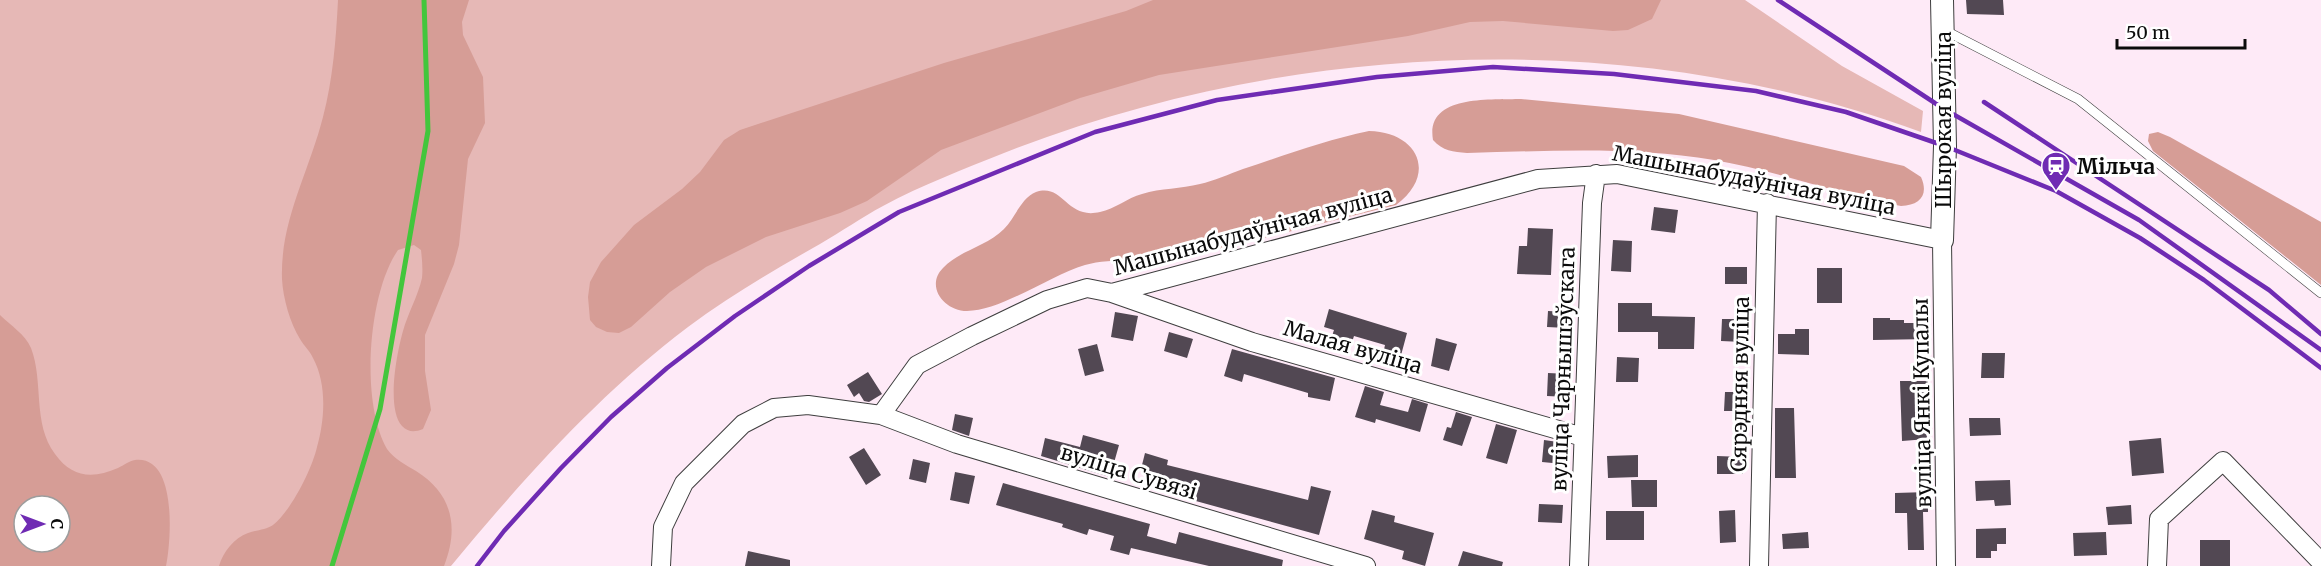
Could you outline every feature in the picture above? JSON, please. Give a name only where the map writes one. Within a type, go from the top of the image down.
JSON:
[{"type":"street","name":"Шырокая вуліца","points":[[1942,0],[1945,146],[1942,240]]},
{"type":"street","name":"вуліца Чарнышэўскага","points":[[1579,566],[1592,203],[1596,174]]},
{"type":"street","name":"Машынабудаўнічая вуліца","points":[[881,415],[917,365],[1047,300],[1087,288],[1112,293],[1538,179],[1617,174],[1942,240]]},
{"type":"street","name":"Сярэдняя вуліца","points":[[1759,566],[1767,203]]},
{"type":"street","name":"вуліца Янкі Купалы","points":[[1942,240],[1946,566]]},
{"type":"street","name":"Малая вуліца","points":[[1112,293],[1252,342],[1583,437]]},
{"type":"street","points":[[665,565],[663,527],[684,483],[743,424],[774,408],[808,405],[881,415]]},
{"type":"street","name":"вуліца Сувязі","points":[[881,415],[957,444],[1366,566]]},
{"type":"street","points":[[2157,566],[2159,519],[2223,461],[2321,562]]},
{"type":"lane","points":[[1944,30],[2078,99],[2321,293]]},
{"type":"shaded area","points":[[0,0],[1745,0],[1842,66],[1923,111],[1921,132],[1809,98],[1695,74],[1578,62],[1461,60],[1344,68],[1228,87],[1114,115],[1004,153],[913,191],[867,215],[720,305],[655,353],[592,410],[534,470],[451,566],[0,566]]},
{"type":"shaded area","points":[[338,0],[469,0],[462,22],[463,35],[483,77],[485,123],[468,159],[459,245],[454,264],[425,335],[425,371],[431,410],[423,429],[412,431],[402,426],[397,418],[394,394],[401,340],[422,278],[421,250],[414,245],[398,250],[388,269],[374,319],[371,348],[373,404],[378,429],[390,453],[428,480],[445,501],[451,525],[449,552],[444,566],[219,566],[226,551],[238,538],[270,527],[287,510],[306,478],[320,436],[323,413],[321,379],[313,358],[293,326],[282,279],[290,217],[326,103],[334,59]]},
{"type":"shaded area","points":[[1153,0],[1661,0],[1652,19],[1628,30],[1613,31],[1503,21],[1470,22],[1408,36],[1159,75],[1080,98],[941,150],[867,201],[840,213],[766,237],[706,267],[670,292],[631,327],[619,333],[607,332],[596,327],[590,320],[588,297],[590,282],[601,262],[634,225],[682,189],[700,172],[724,140],[740,130],[944,63],[1126,11]]},
{"type":"shaded area","points":[[1521,99],[1679,114],[1904,166],[1921,177],[1923,194],[1913,204],[1901,206],[1714,160],[1653,153],[1591,150],[1467,153],[1448,150],[1433,140],[1433,125],[1439,114],[1449,107],[1478,100]]},
{"type":"shaded area","points":[[1369,131],[1386,133],[1400,139],[1417,157],[1419,168],[1416,180],[1409,193],[1396,205],[1180,259],[1107,261],[1085,265],[1010,299],[980,309],[967,311],[951,307],[937,290],[936,282],[943,268],[957,257],[997,235],[1008,224],[1022,203],[1036,192],[1053,192],[1080,211],[1100,212],[1142,194],[1205,183],[1306,148]]},
{"type":"shaded area","points":[[2158,132],[2321,222],[2321,285],[2153,151],[2148,141],[2149,134]]},
{"type":"shaded area","points":[[0,315],[21,334],[31,348],[35,361],[43,429],[55,454],[68,468],[92,475],[109,472],[135,460],[149,462],[159,471],[165,485],[170,521],[166,566],[0,566]]},
{"type":"building","points":[[1966,0],[2003,0],[2004,15],[1967,14]]},
{"type":"building","points":[[1654,207],[1678,210],[1675,233],[1651,230]]},
{"type":"building","points":[[1528,228],[1553,229],[1551,275],[1517,274],[1519,246],[1527,246]]},
{"type":"building","points":[[1613,240],[1632,241],[1631,272],[1611,271]]},
{"type":"building","points":[[1725,267],[1747,267],[1747,284],[1725,284]]},
{"type":"building","points":[[1817,268],[1842,268],[1842,303],[1817,303]]},
{"type":"building","points":[[1618,303],[1652,303],[1652,316],[1695,317],[1694,349],[1658,349],[1658,332],[1618,332]]},
{"type":"building","points":[[1329,309],[1407,333],[1400,359],[1383,354],[1385,345],[1354,336],[1351,345],[1331,339],[1334,330],[1324,327]]},
{"type":"building","points":[[1548,311],[1568,312],[1567,328],[1547,327]]},
{"type":"building","points":[[1115,312],[1138,316],[1133,341],[1111,337]]},
{"type":"building","points":[[1873,318],[1904,320],[1904,323],[1929,323],[1929,339],[1873,340]]},
{"type":"building","points":[[1722,319],[1744,319],[1743,342],[1721,341]]},
{"type":"building","points":[[1795,329],[1809,329],[1809,355],[1778,354],[1778,334],[1795,334]]},
{"type":"building","points":[[1169,332],[1193,339],[1187,358],[1164,351]]},
{"type":"building","points":[[1436,338],[1457,344],[1449,371],[1431,366]]},
{"type":"building","points":[[1097,344],[1104,371],[1085,376],[1078,349]]},
{"type":"building","points":[[1232,349],[1335,378],[1330,401],[1308,397],[1308,393],[1244,374],[1242,382],[1224,376]]},
{"type":"building","points":[[1982,353],[2005,353],[2004,378],[1981,378]]},
{"type":"building","points":[[1617,357],[1639,358],[1638,382],[1616,382]]},
{"type":"building","points":[[868,372],[882,394],[869,402],[864,401],[859,393],[854,397],[847,385]]},
{"type":"building","points":[[1548,373],[1569,374],[1568,397],[1547,396]]},
{"type":"building","points":[[1900,381],[1928,381],[1928,397],[1925,398],[1927,439],[1902,441]]},
{"type":"building","points":[[1365,386],[1384,392],[1380,405],[1408,412],[1412,399],[1428,404],[1420,432],[1376,419],[1375,423],[1355,417]]},
{"type":"building","points":[[1725,392],[1743,392],[1743,411],[1724,411]]},
{"type":"building","points":[[1775,408],[1794,408],[1796,478],[1775,478]]},
{"type":"building","points":[[1456,412],[1472,417],[1462,446],[1443,440],[1447,427],[1451,428]]},
{"type":"building","points":[[955,414],[973,418],[969,436],[952,430]]},
{"type":"building","points":[[1969,418],[2000,418],[2001,435],[1970,436]]},
{"type":"building","points":[[1496,424],[1517,430],[1507,464],[1486,458]]},
{"type":"building","points":[[1083,435],[1119,445],[1110,477],[1041,456],[1045,438],[1080,447]]},
{"type":"building","points":[[2161,438],[2164,473],[2132,476],[2129,441]]},
{"type":"building","points":[[1544,440],[1565,443],[1563,464],[1542,462]]},
{"type":"building","points":[[864,448],[881,475],[866,485],[849,457]]},
{"type":"building","points":[[1145,453],[1168,460],[1167,465],[1308,500],[1311,486],[1331,491],[1319,535],[1185,498],[1187,488],[1162,482],[1160,489],[1143,483],[1147,470],[1141,469]]},
{"type":"building","points":[[1638,455],[1638,477],[1608,478],[1607,456]]},
{"type":"building","points":[[1717,456],[1743,457],[1743,474],[1717,474]]},
{"type":"building","points":[[913,459],[930,463],[926,483],[909,479]]},
{"type":"building","points":[[955,472],[975,476],[969,504],[950,500]]},
{"type":"building","points":[[1631,480],[1657,480],[1657,507],[1632,507]]},
{"type":"building","points":[[2010,480],[2011,505],[1995,506],[1994,500],[1976,501],[1975,481]]},
{"type":"building","points":[[1003,483],[1150,524],[1147,536],[1176,544],[1179,532],[1283,560],[1282,566],[1209,566],[1131,548],[1129,555],[1110,550],[1114,536],[1089,529],[1087,535],[1062,527],[1063,524],[996,505]]},
{"type":"building","points":[[1928,492],[1928,512],[1923,512],[1924,550],[1908,550],[1907,513],[1895,513],[1895,493]]},
{"type":"building","points":[[1539,504],[1563,505],[1562,523],[1538,522]]},
{"type":"building","points":[[2131,505],[2132,524],[2108,525],[2106,507]]},
{"type":"building","points":[[1372,510],[1395,516],[1394,522],[1434,533],[1425,566],[1402,559],[1404,551],[1364,539]]},
{"type":"building","points":[[1735,510],[1736,542],[1720,543],[1719,511]]},
{"type":"building","points":[[1606,511],[1644,511],[1644,540],[1606,540]]},
{"type":"building","points":[[2006,528],[2006,544],[1997,544],[1997,551],[1991,551],[1991,558],[1976,558],[1976,529]]},
{"type":"building","points":[[1808,532],[1809,548],[1783,549],[1782,534]]},
{"type":"building","points":[[2106,532],[2107,555],[2074,556],[2073,533]]},
{"type":"building","points":[[2200,540],[2230,540],[2230,566],[2200,566]]},
{"type":"building","points":[[748,551],[790,560],[790,566],[745,566]]},
{"type":"building","points":[[1463,551],[1503,562],[1502,566],[1458,566]]},
{"type":"waterway","points":[[332,566],[380,409],[428,131],[424,0]]},
{"type":"railway","points":[[1778,0],[1944,109],[2139,220],[2321,350]]},
{"type":"railway","points":[[477,566],[504,531],[561,468],[611,417],[667,368],[735,316],[809,266],[899,212],[1095,132],[1217,100],[1377,77],[1493,67],[1614,74],[1756,91],[1846,112],[1945,146],[2056,191],[2140,238],[2204,280],[2321,368]]},
{"type":"railway","points":[[1984,102],[2269,290],[2321,334]]},
{"type":"place","name":"Мільча","points":[[2056,192]]}]
